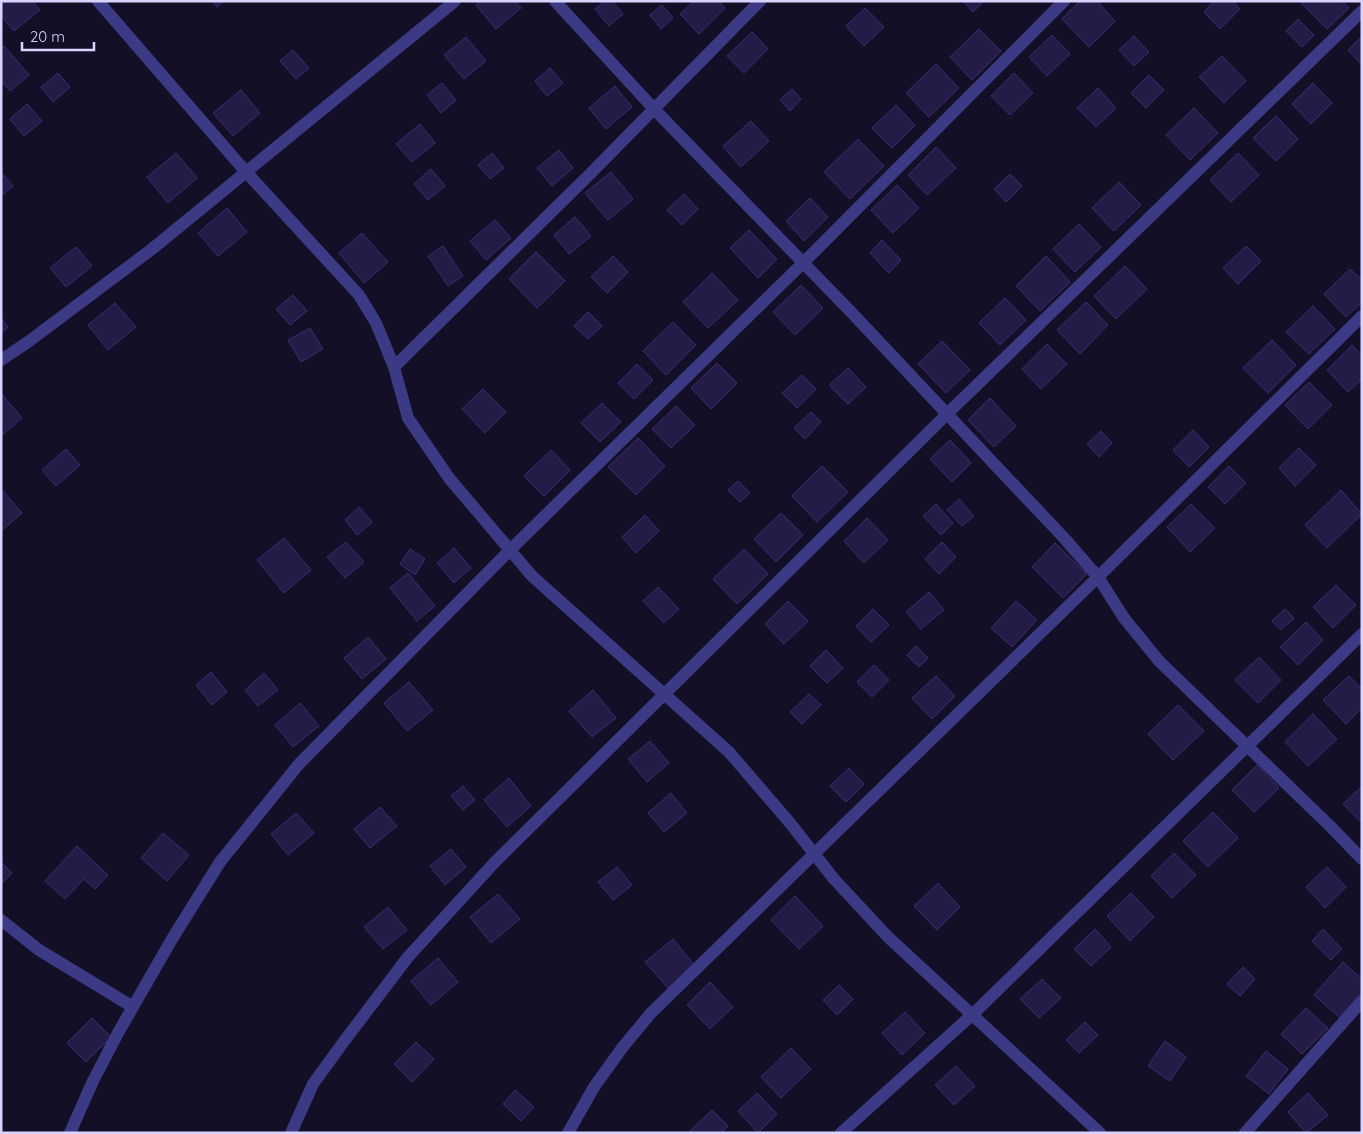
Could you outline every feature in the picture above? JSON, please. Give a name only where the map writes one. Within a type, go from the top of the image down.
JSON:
[{"type":"street","points":[[98,1],[246,172],[359,295],[376,323],[394,366],[408,418],[449,478],[532,576],[729,752],[834,879],[888,936],[1100,1133]]},
{"type":"street","points":[[1,360],[152,249],[246,172],[440,6],[456,1]]},
{"type":"street","points":[[556,1],[654,109],[803,262],[1098,577],[1124,618],[1159,661],[1362,859]]},
{"type":"street","points":[[394,366],[590,174],[760,1]]},
{"type":"street","points":[[70,1133],[93,1081],[172,939],[220,862],[299,764],[510,550],[803,262],[1064,1]]},
{"type":"street","points":[[1356,1],[1362,7]]},
{"type":"street","points":[[291,1133],[313,1084],[408,957],[494,863],[947,414],[1362,11]]},
{"type":"street","points":[[568,1133],[594,1087],[622,1048],[651,1013],[1098,577],[1362,316]]},
{"type":"street","points":[[841,1133],[973,1014],[1362,634]]},
{"type":"street","points":[[1,920],[7,931],[133,1007]]},
{"type":"street","points":[[1245,1133],[1362,1001]]},
{"type":"building","points":[[7,1],[32,1],[40,10],[14,31],[1,16],[1,6]]},
{"type":"building","points":[[212,1],[224,1],[217,7]]},
{"type":"building","points":[[480,1],[515,1],[521,8],[496,29],[476,5]]},
{"type":"building","points":[[605,1],[612,1],[623,14],[609,26],[595,9]]},
{"type":"building","points":[[694,1],[719,1],[725,8],[699,34],[680,14]]},
{"type":"building","points":[[963,1],[984,1],[973,12]]},
{"type":"building","points":[[1080,1],[1097,1],[1115,21],[1089,47],[1062,19]]},
{"type":"building","points":[[1214,1],[1233,1],[1240,9],[1220,29],[1204,12]]},
{"type":"building","points":[[1342,1],[1349,8],[1327,29],[1300,2]]},
{"type":"building","points":[[662,5],[673,18],[661,29],[650,15]]},
{"type":"building","points":[[865,8],[884,27],[864,46],[846,26]]},
{"type":"building","points":[[1298,19],[1314,35],[1302,47],[1286,31]]},
{"type":"building","points":[[979,29],[1001,51],[972,80],[950,57]]},
{"type":"building","points":[[752,32],[768,49],[744,73],[727,56]]},
{"type":"building","points":[[1052,35],[1070,54],[1047,76],[1029,57]]},
{"type":"building","points":[[1134,36],[1149,52],[1134,66],[1119,50]]},
{"type":"building","points":[[1362,36],[1362,65],[1348,50]]},
{"type":"building","points":[[466,37],[486,61],[464,79],[444,55]]},
{"type":"building","points":[[4,46],[29,75],[10,91],[1,81],[1,49]]},
{"type":"building","points":[[293,50],[309,68],[296,79],[280,61]]},
{"type":"building","points":[[1222,56],[1246,81],[1224,103],[1199,77]]},
{"type":"building","points":[[936,64],[959,88],[929,117],[906,93]]},
{"type":"building","points":[[550,68],[563,83],[547,96],[535,81]]},
{"type":"building","points":[[58,73],[70,87],[53,102],[41,87]]},
{"type":"building","points":[[1014,73],[1033,93],[1010,115],[991,96]]},
{"type":"building","points":[[1149,75],[1164,90],[1146,108],[1131,93]]},
{"type":"building","points":[[442,83],[456,100],[441,113],[427,95]]},
{"type":"building","points":[[1313,83],[1332,103],[1311,124],[1292,104]]},
{"type":"building","points":[[615,86],[632,107],[606,129],[589,108]]},
{"type":"building","points":[[1098,88],[1116,108],[1096,127],[1077,108]]},
{"type":"building","points":[[792,89],[801,99],[790,111],[780,100]]},
{"type":"building","points":[[241,90],[260,113],[233,136],[213,113]]},
{"type":"building","points":[[27,104],[42,121],[24,136],[10,119]]},
{"type":"building","points":[[896,105],[915,125],[892,148],[872,128]]},
{"type":"building","points":[[1194,108],[1218,133],[1190,160],[1166,135]]},
{"type":"building","points":[[1276,116],[1298,139],[1276,161],[1253,138]]},
{"type":"building","points":[[751,121],[769,141],[741,167],[723,146]]},
{"type":"building","points":[[420,124],[435,143],[412,162],[396,144]]},
{"type":"building","points":[[858,139],[884,166],[850,199],[824,172]]},
{"type":"building","points":[[936,147],[956,168],[927,195],[908,175]]},
{"type":"building","points":[[559,150],[573,168],[552,186],[537,168]]},
{"type":"building","points":[[176,153],[197,178],[168,203],[147,177]]},
{"type":"building","points":[[492,153],[504,168],[490,179],[478,165]]},
{"type":"building","points":[[1238,153],[1259,175],[1231,202],[1210,180]]},
{"type":"building","points":[[431,169],[445,186],[428,200],[414,184]]},
{"type":"building","points":[[1,172],[13,186],[1,196]]},
{"type":"building","points":[[611,172],[633,199],[608,220],[585,193]]},
{"type":"building","points":[[1010,174],[1022,186],[1006,202],[994,189]]},
{"type":"building","points":[[1119,182],[1141,205],[1114,231],[1092,208]]},
{"type":"building","points":[[897,185],[919,208],[893,233],[871,210]]},
{"type":"building","points":[[684,194],[698,209],[682,225],[667,210]]},
{"type":"building","points":[[810,198],[828,217],[804,241],[786,221]]},
{"type":"building","points":[[227,208],[247,232],[218,256],[198,233]]},
{"type":"building","points":[[575,217],[591,236],[569,254],[554,235]]},
{"type":"building","points":[[495,220],[511,238],[486,260],[470,241]]},
{"type":"building","points":[[1079,224],[1101,247],[1075,272],[1053,249]]},
{"type":"building","points":[[749,230],[777,259],[758,278],[730,248]]},
{"type":"building","points":[[362,233],[388,262],[364,283],[339,253]]},
{"type":"building","points":[[882,240],[901,260],[889,273],[870,253]]},
{"type":"building","points":[[443,246],[463,276],[448,286],[428,256]]},
{"type":"building","points":[[1246,246],[1261,261],[1238,284],[1223,268]]},
{"type":"building","points":[[76,247],[92,266],[66,287],[50,268]]},
{"type":"building","points":[[536,252],[565,281],[537,308],[509,279]]},
{"type":"building","points":[[613,256],[628,272],[607,293],[591,277]]},
{"type":"building","points":[[1046,256],[1070,282],[1040,311],[1016,286]]},
{"type":"building","points":[[1125,266],[1147,289],[1116,319],[1094,296]]},
{"type":"building","points":[[1350,269],[1362,280],[1362,302],[1346,317],[1324,294]]},
{"type":"building","points":[[712,273],[738,300],[708,328],[683,302]]},
{"type":"building","points":[[801,285],[823,308],[795,335],[773,312]]},
{"type":"building","points":[[293,295],[307,311],[290,325],[276,309]]},
{"type":"building","points":[[1005,298],[1026,320],[1000,345],[979,323]]},
{"type":"building","points":[[1086,302],[1108,325],[1080,354],[1057,330]]},
{"type":"building","points":[[115,303],[136,327],[108,350],[88,325]]},
{"type":"building","points":[[1313,306],[1335,329],[1309,354],[1286,332]]},
{"type":"building","points":[[588,312],[602,326],[588,339],[574,326]]},
{"type":"building","points":[[1,318],[8,327],[1,333]]},
{"type":"building","points":[[673,322],[696,345],[666,375],[643,351]]},
{"type":"building","points":[[310,328],[323,349],[301,362],[288,340]]},
{"type":"building","points":[[1272,340],[1296,365],[1268,393],[1243,368]]},
{"type":"building","points":[[942,341],[970,370],[946,393],[918,364]]},
{"type":"building","points":[[1047,344],[1067,364],[1041,389],[1022,369]]},
{"type":"building","points":[[1352,345],[1362,355],[1362,379],[1348,392],[1327,370]]},
{"type":"building","points":[[717,363],[737,383],[711,409],[691,388]]},
{"type":"building","points":[[637,364],[653,380],[634,399],[618,383]]},
{"type":"building","points":[[848,368],[866,387],[848,404],[829,385]]},
{"type":"building","points":[[802,375],[816,389],[797,408],[782,393]]},
{"type":"building","points":[[1309,382],[1332,405],[1308,429],[1285,405]]},
{"type":"building","points":[[483,389],[506,412],[485,433],[462,409]]},
{"type":"building","points":[[1,393],[22,418],[1,436]]},
{"type":"building","points":[[990,398],[1016,426],[994,447],[968,420]]},
{"type":"building","points":[[602,403],[621,422],[600,442],[581,423]]},
{"type":"building","points":[[676,406],[695,425],[671,448],[652,429]]},
{"type":"building","points":[[811,412],[821,422],[805,439],[794,428]]},
{"type":"building","points":[[1193,430],[1209,447],[1189,467],[1173,450]]},
{"type":"building","points":[[1101,431],[1112,443],[1099,457],[1087,444]]},
{"type":"building","points":[[638,438],[665,466],[636,495],[608,467]]},
{"type":"building","points":[[950,440],[971,463],[952,482],[930,459]]},
{"type":"building","points":[[1299,448],[1316,465],[1295,486],[1279,468]]},
{"type":"building","points":[[66,449],[80,465],[56,486],[42,470]]},
{"type":"building","points":[[551,450],[570,470],[544,496],[524,476]]},
{"type":"building","points":[[822,466],[848,492],[817,522],[792,496]]},
{"type":"building","points":[[1229,466],[1246,483],[1225,504],[1208,487]]},
{"type":"building","points":[[738,481],[750,493],[740,502],[728,490]]},
{"type":"building","points":[[1341,490],[1362,514],[1327,548],[1305,525]]},
{"type":"building","points":[[3,491],[22,513],[1,531],[1,493]]},
{"type":"building","points":[[959,499],[974,516],[962,526],[947,510]]},
{"type":"building","points":[[936,504],[953,523],[941,535],[923,516]]},
{"type":"building","points":[[1191,504],[1215,528],[1190,552],[1167,527]]},
{"type":"building","points":[[359,507],[372,522],[357,535],[345,520]]},
{"type":"building","points":[[781,513],[803,535],[776,562],[754,539]]},
{"type":"building","points":[[645,515],[659,531],[636,553],[622,537]]},
{"type":"building","points":[[867,518],[888,540],[864,563],[844,541]]},
{"type":"building","points":[[284,538],[311,570],[284,593],[257,560]]},
{"type":"building","points":[[346,542],[364,562],[345,578],[327,557]]},
{"type":"building","points":[[942,542],[956,557],[939,574],[925,559]]},
{"type":"building","points":[[1055,543],[1087,574],[1063,598],[1032,567]]},
{"type":"building","points":[[454,548],[471,568],[454,583],[437,563]]},
{"type":"building","points":[[410,549],[425,559],[415,575],[400,564]]},
{"type":"building","points":[[744,549],[768,574],[737,604],[713,579]]},
{"type":"building","points":[[408,573],[435,606],[417,621],[390,588]]},
{"type":"building","points":[[1336,585],[1356,605],[1333,628],[1313,607]]},
{"type":"building","points":[[658,587],[679,609],[664,623],[643,601]]},
{"type":"building","points":[[929,592],[944,610],[921,629],[906,612]]},
{"type":"building","points":[[788,601],[808,621],[784,644],[765,624]]},
{"type":"building","points":[[1016,601],[1037,620],[1012,647],[991,628]]},
{"type":"building","points":[[873,609],[889,625],[871,642],[856,626]]},
{"type":"building","points":[[1285,609],[1294,618],[1281,630],[1272,621]]},
{"type":"building","points":[[1306,622],[1323,640],[1298,665],[1280,647]]},
{"type":"building","points":[[368,637],[386,659],[362,679],[344,658]]},
{"type":"building","points":[[916,646],[928,658],[919,667],[907,655]]},
{"type":"building","points":[[826,650],[843,668],[827,683],[810,666]]},
{"type":"building","points":[[1259,657],[1281,680],[1258,703],[1235,680]]},
{"type":"building","points":[[874,665],[889,680],[872,697],[857,682]]},
{"type":"building","points":[[211,672],[227,692],[212,705],[196,685]]},
{"type":"building","points":[[264,673],[278,690],[258,706],[245,690]]},
{"type":"building","points":[[936,676],[955,696],[932,719],[912,698]]},
{"type":"building","points":[[1349,676],[1362,689],[1362,708],[1346,724],[1323,700]]},
{"type":"building","points":[[409,682],[433,710],[407,731],[384,703]]},
{"type":"building","points":[[593,690],[616,718],[592,737],[569,711]]},
{"type":"building","points":[[809,694],[821,705],[802,724],[790,712]]},
{"type":"building","points":[[300,703],[319,726],[293,747],[275,725]]},
{"type":"building","points":[[1178,705],[1204,731],[1173,760],[1148,734]]},
{"type":"building","points":[[1313,714],[1337,739],[1308,766],[1285,742]]},
{"type":"building","points":[[650,741],[669,763],[647,782],[628,759]]},
{"type":"building","points":[[1257,765],[1279,788],[1254,812],[1232,790]]},
{"type":"building","points":[[849,768],[864,784],[846,802],[830,786]]},
{"type":"building","points":[[509,778],[531,806],[507,827],[484,800]]},
{"type":"building","points":[[463,786],[475,800],[463,810],[451,796]]},
{"type":"building","points":[[1362,786],[1362,819],[1360,821],[1343,804]]},
{"type":"building","points":[[671,793],[687,813],[664,832],[648,813]]},
{"type":"building","points":[[380,807],[397,826],[370,848],[354,829]]},
{"type":"building","points":[[1213,812],[1238,838],[1208,867],[1183,841]]},
{"type":"building","points":[[296,813],[314,833],[288,855],[271,834]]},
{"type":"building","points":[[163,833],[189,855],[167,881],[141,858]]},
{"type":"building","points":[[77,846],[108,875],[95,889],[84,879],[65,899],[45,881]]},
{"type":"building","points":[[451,849],[466,867],[445,885],[430,866]]},
{"type":"building","points":[[1174,853],[1196,875],[1172,898],[1151,876]]},
{"type":"building","points":[[1,862],[12,873],[1,884]]},
{"type":"building","points":[[617,867],[632,885],[613,900],[598,882]]},
{"type":"building","points":[[1327,867],[1346,887],[1325,908],[1306,887]]},
{"type":"building","points":[[938,883],[960,907],[937,930],[914,906]]},
{"type":"building","points":[[1131,893],[1154,917],[1130,941],[1107,916]]},
{"type":"building","points":[[498,894],[520,919],[491,943],[470,917]]},
{"type":"building","points":[[795,896],[823,926],[799,949],[771,920]]},
{"type":"building","points":[[388,907],[407,930],[383,949],[364,927]]},
{"type":"building","points":[[1095,929],[1111,947],[1091,966],[1074,949]]},
{"type":"building","points":[[1323,929],[1342,949],[1331,960],[1312,941]]},
{"type":"building","points":[[673,939],[695,966],[668,988],[645,962]]},
{"type":"building","points":[[438,958],[458,982],[431,1005],[411,981]]},
{"type":"building","points":[[1343,962],[1362,979],[1362,992],[1340,1018],[1314,995]]},
{"type":"building","points":[[1243,967],[1255,979],[1240,996],[1227,984]]},
{"type":"building","points":[[1042,979],[1061,998],[1039,1018],[1020,999]]},
{"type":"building","points":[[710,982],[733,1007],[710,1029],[687,1005]]},
{"type":"building","points":[[839,985],[853,999],[837,1015],[823,1000]]},
{"type":"building","points":[[1306,1008],[1328,1028],[1302,1054],[1281,1034]]},
{"type":"building","points":[[905,1012],[925,1033],[902,1055],[882,1033]]},
{"type":"building","points":[[92,1018],[111,1037],[86,1062],[67,1043]]},
{"type":"building","points":[[1085,1022],[1098,1035],[1079,1053],[1066,1040]]},
{"type":"building","points":[[1165,1041],[1186,1057],[1170,1081],[1148,1066]]},
{"type":"building","points":[[416,1042],[434,1059],[412,1082],[394,1064]]},
{"type":"building","points":[[791,1048],[811,1069],[781,1098],[761,1077]]},
{"type":"building","points":[[1266,1051],[1288,1069],[1269,1094],[1246,1076]]},
{"type":"building","points":[[956,1066],[975,1086],[954,1105],[935,1085]]},
{"type":"building","points":[[515,1090],[534,1107],[521,1121],[503,1104]]},
{"type":"building","points":[[757,1093],[777,1114],[758,1133],[738,1111]]},
{"type":"building","points":[[1308,1093],[1328,1115],[1306,1133],[1288,1112]]},
{"type":"building","points":[[712,1110],[728,1126],[721,1133],[688,1133]]}]
